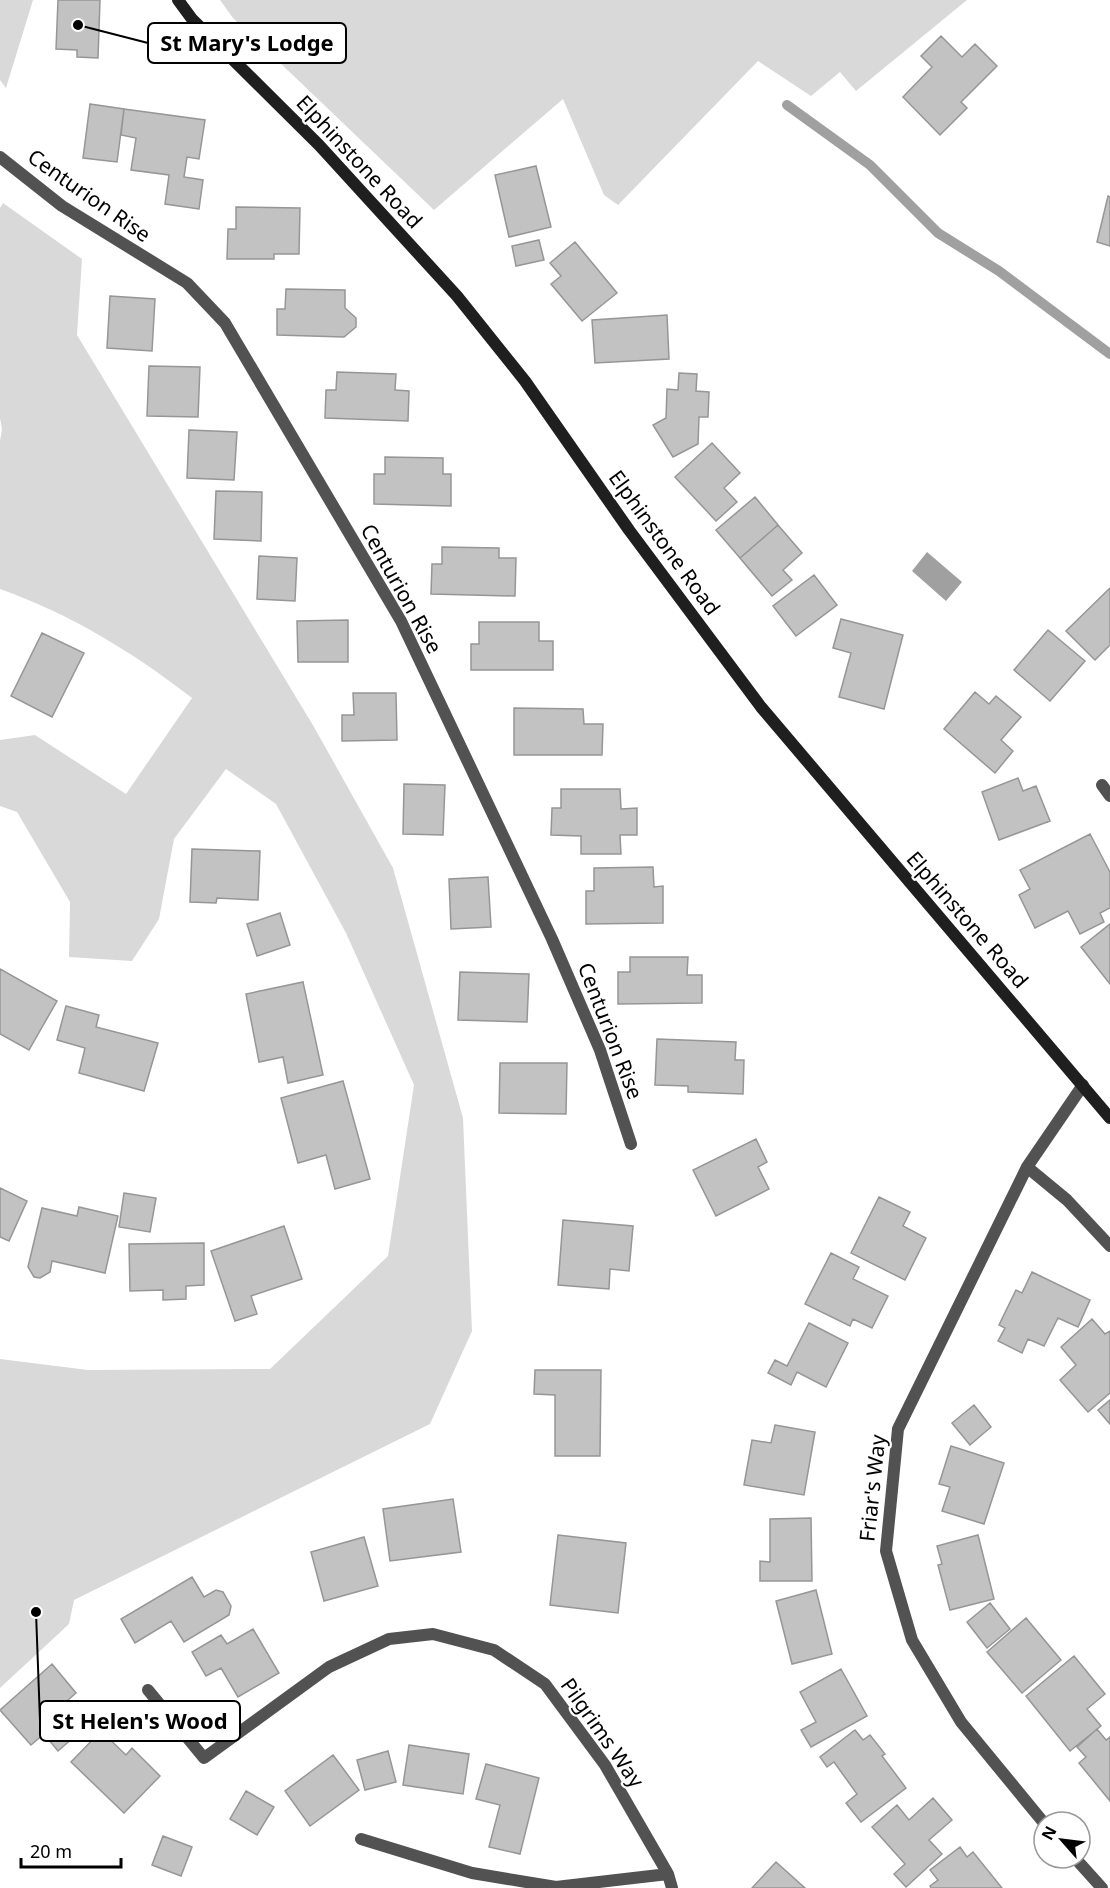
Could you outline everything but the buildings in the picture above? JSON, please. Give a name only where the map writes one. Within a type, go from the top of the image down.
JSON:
[{"type":"street","name":"Elphinstone Road","points":[[178,0],[192,19],[319,145],[457,296],[525,381],[629,530],[761,707],[1110,1118]]},
{"type":"street","name":"Centurion Rise","points":[[0,157],[62,206],[187,283],[225,323],[291,439],[401,621],[556,949],[600,1050],[631,1144]]},
{"type":"street","points":[[1102,785],[1110,796]]},
{"type":"street","name":"Friar's Way","points":[[1033,1810],[961,1722],[912,1640],[886,1551],[898,1429],[1027,1167],[1083,1085]]},
{"type":"street","points":[[1027,1167],[1067,1200],[1110,1246]]},
{"type":"street","name":"Pilgrims Way","points":[[148,1690],[204,1758],[329,1667],[389,1639],[433,1634],[494,1650],[545,1684],[606,1765],[668,1874],[672,1888]]},
{"type":"street","points":[[361,1839],[472,1873],[556,1887],[668,1874]]},
{"type":"street","points":[[1086,1870],[1102,1888]]},
{"type":"shaded area","points":[[0,0],[33,0],[6,88],[0,80]]},
{"type":"shaded area","points":[[220,0],[967,0],[856,91],[840,72],[811,96],[758,61],[618,205],[604,195],[563,99],[434,210],[233,18]]},
{"type":"shaded area","points":[[3,203],[82,259],[77,335],[314,727],[393,868],[463,1118],[472,1331],[430,1424],[74,1600],[69,1624],[0,1688],[0,1359],[88,1370],[270,1369],[388,1256],[414,1085],[346,933],[276,804],[226,769],[174,839],[159,919],[132,961],[69,957],[70,902],[17,812],[0,806],[0,740],[35,735],[126,794],[192,698],[147,665],[76,622],[0,589],[0,441],[2,429],[0,418],[0,208]]},
{"type":"shaded area","points":[[927,552],[962,582],[946,601],[912,571]]},
{"type":"waterway","points":[[787,105],[870,165],[938,233],[999,271],[1110,354]]},
{"type":"place","name":"St Mary's Lodge","points":[[78,25]]},
{"type":"place","name":"St Helen's Wood","points":[[36,1612]]}]
